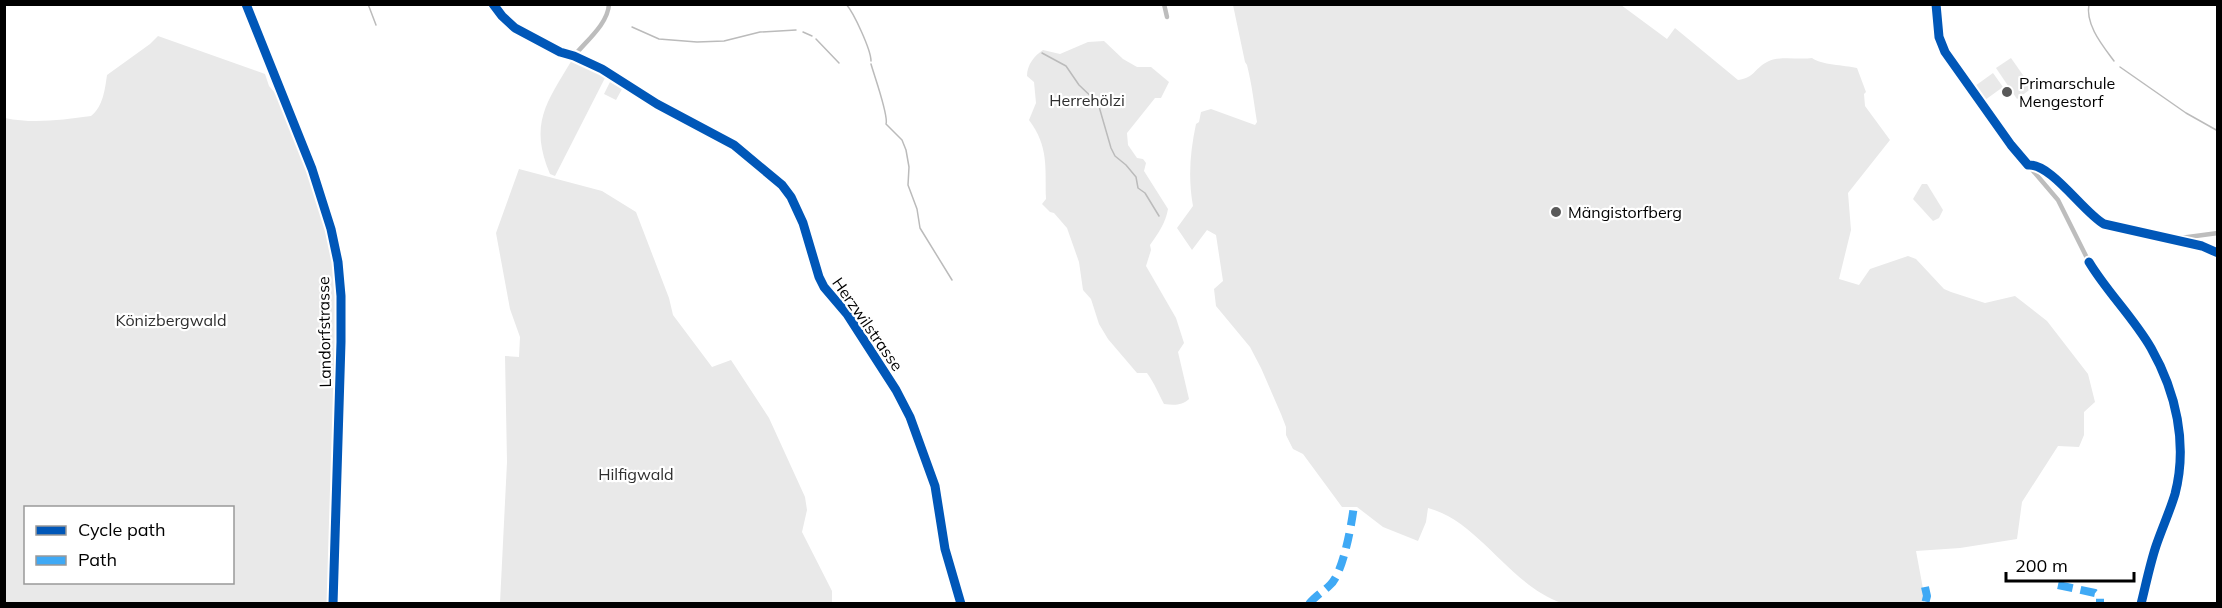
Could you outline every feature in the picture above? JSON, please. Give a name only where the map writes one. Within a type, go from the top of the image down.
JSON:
[{"type":"street","name":"Landorfstrasse","points":[[246,4],[312,169],[331,229],[338,262],[341,342],[333,603]]},
{"type":"street","name":"Herzwilstrasse","points":[[493,4],[512,26],[561,52],[602,69],[657,104],[734,145],[774,176],[791,197],[803,223],[819,278],[847,314],[896,390],[910,417],[935,486],[945,549],[961,603]]},
{"type":"street","points":[[574,56],[604,20],[609,4]]},
{"type":"street","points":[[1164,4],[1167,16]]},
{"type":"street","points":[[1936,4],[1939,37],[1945,52],[2011,145],[2058,200],[2095,272],[2150,346],[2166,378],[2174,401],[2180,438],[2179,474],[2173,501],[2155,548],[2141,603]]},
{"type":"street","points":[[2028,165],[2035,165],[2045,170],[2101,222],[2115,228],[2202,246],[2217,253]]},
{"type":"street","points":[[2170,239],[2217,233]]},
{"type":"green space","points":[[1233,5],[1621,5],[1667,39],[1675,28],[1738,80],[1752,75],[1769,61],[1779,59],[1812,58],[1857,68],[1866,92],[1864,94],[1865,106],[1890,140],[1848,193],[1851,230],[1839,279],[1859,285],[1870,269],[1908,256],[1916,259],[1944,289],[1951,292],[1985,303],[2015,296],[2047,321],[2088,374],[2095,402],[2084,412],[2084,435],[2079,447],[2058,446],[2022,502],[2017,539],[1960,548],[1916,551],[1924,603],[1562,603],[1543,595],[1526,583],[1479,539],[1446,515],[1428,508],[1426,522],[1418,541],[1383,527],[1357,507],[1342,507],[1303,454],[1293,449],[1286,435],[1286,427],[1281,414],[1250,347],[1216,306],[1214,289],[1223,281],[1216,235],[1207,230],[1192,250],[1177,228],[1193,206],[1191,155],[1196,124],[1199,122],[1201,112],[1211,109],[1255,125],[1257,122]]},
{"type":"green space","name":"Könizbergwald","points":[[158,36],[265,74],[269,86],[282,101],[313,179],[328,231],[336,282],[336,392],[329,603],[5,603],[5,118],[37,121],[91,116],[101,103],[107,75]]},
{"type":"green space","name":"Herrehölzi","points":[[1104,41],[1123,59],[1137,67],[1151,67],[1169,82],[1161,98],[1155,98],[1127,133],[1128,145],[1137,158],[1143,159],[1146,163],[1144,171],[1168,209],[1164,223],[1150,245],[1151,250],[1146,266],[1176,318],[1184,343],[1178,352],[1189,399],[1180,404],[1164,404],[1147,373],[1137,373],[1108,339],[1099,324],[1091,299],[1083,290],[1079,262],[1067,228],[1054,213],[1042,204],[1046,199],[1045,158],[1040,139],[1029,120],[1036,103],[1034,82],[1027,76],[1028,68],[1043,50],[1060,54],[1088,42]]},
{"type":"green space","points":[[2011,58],[2032,88],[2017,99],[1996,68]]},
{"type":"green space","points":[[577,59],[607,74],[555,176],[550,174],[544,157],[541,141],[543,114],[572,60]]},
{"type":"green space","points":[[1993,73],[2003,87],[1985,100],[1975,86]]},
{"type":"green space","points":[[610,82],[622,89],[616,100],[604,94]]},
{"type":"green space","name":"Hilfigwald","points":[[519,169],[602,191],[636,212],[669,298],[673,315],[712,367],[731,360],[769,418],[805,497],[807,510],[802,532],[832,591],[832,603],[500,603],[507,462],[505,356],[519,357],[520,337],[510,309],[496,233]]},
{"type":"green space","points":[[1922,184],[1927,184],[1943,210],[1939,218],[1933,221],[1913,199]]},
{"type":"waterway","points":[[368,4],[376,25]]},
{"type":"waterway","points":[[846,4],[862,32],[871,61]]},
{"type":"waterway","points":[[2089,4],[2088,12],[2092,27],[2114,61]]},
{"type":"waterway","points":[[632,27],[659,39],[697,42],[724,41],[760,32],[796,30]]},
{"type":"waterway","points":[[803,32],[812,36]]},
{"type":"waterway","points":[[816,39],[839,63]]},
{"type":"waterway","points":[[1042,53],[1066,66],[1079,85],[1098,103],[1115,156],[1136,177],[1138,188],[1145,193],[1159,216]]},
{"type":"waterway","points":[[871,64],[883,104],[886,124],[902,140],[906,150],[909,167],[908,185],[917,209],[920,228],[952,280]]},
{"type":"waterway","points":[[2120,67],[2186,113],[2218,131]]},
{"type":"marked path","points":[[1309,604],[1335,579],[1346,548],[1354,505]]},
{"type":"marked path","points":[[2058,585],[2095,593],[2100,597],[2100,604]]},
{"type":"marked path","points":[[1925,587],[1927,596],[1925,604]]},
{"type":"cycle path","points":[[246,4],[312,169],[331,229],[338,262],[341,342],[333,604]]},
{"type":"cycle path","points":[[493,4],[515,28],[560,52],[602,69],[657,104],[734,145],[782,185],[791,197],[803,223],[824,287],[847,314],[896,390],[910,417],[935,486],[945,549],[961,604]]},
{"type":"cycle path","points":[[1936,4],[1939,37],[1945,52],[2011,145],[2028,165],[2037,166],[2047,172],[2104,224],[2202,246],[2218,253]]},
{"type":"cycle path","points":[[2089,262],[2136,326],[2160,365],[2173,400],[2180,437],[2179,475],[2175,494],[2154,553],[2141,604]]},
{"type":"place","name":"Primarschule Mengestorf","points":[[2007,92]]},
{"type":"place","name":"Mängistorfberg","points":[[1556,212]]}]
